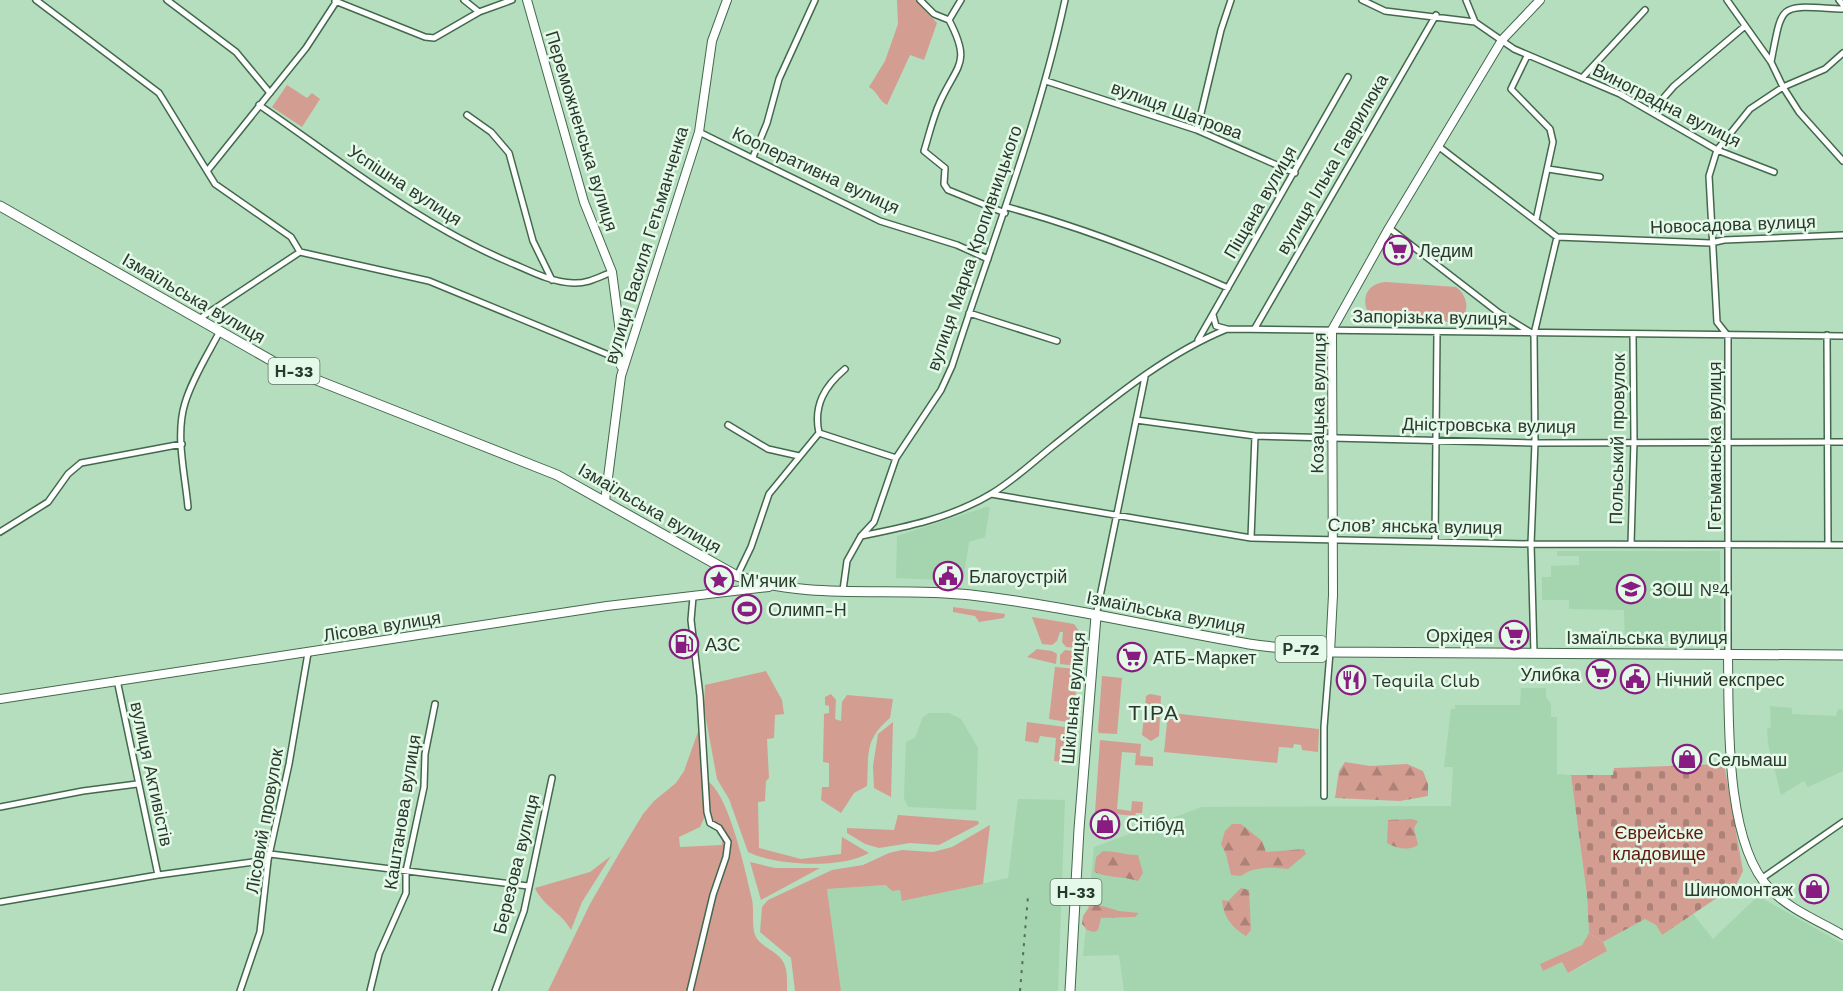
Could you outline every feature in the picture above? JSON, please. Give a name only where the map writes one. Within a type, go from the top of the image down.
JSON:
[{"type":"main road","name":"Ізмаїльська вулиця","points":[[0,206],[199,320],[310,379],[557,475],[737,576],[769,586],[843,590],[915,590],[970,595],[1044,605],[1251,644],[1330,652],[1843,655]]},
{"type":"main road","name":"Шкільна вулиця","points":[[1070,991],[1079,829],[1096,616]]},
{"type":"street","points":[[36,0],[159,93],[215,184],[291,237],[300,252],[429,281],[621,360]]},
{"type":"street","points":[[167,0],[237,52],[270,93]]},
{"type":"street","points":[[464,0],[479,12]]},
{"type":"street","points":[[208,170],[306,48],[335,1],[425,37],[434,38],[479,12],[512,0]]},
{"type":"street","name":"Переможненська вулиця","points":[[527,0],[584,202],[612,272],[621,376]]},
{"type":"street","name":"вулиця Василя Гетьманченка","points":[[604,501],[621,376],[699,132],[712,41],[727,0]]},
{"type":"street","points":[[753,157],[779,79],[814,0]]},
{"type":"street","points":[[920,0],[934,14],[949,20],[960,47],[960,64],[940,101],[924,151],[945,168],[944,184],[948,190],[1006,210],[1104,237],[1228,288]]},
{"type":"street","points":[[949,20],[961,0]]},
{"type":"street","name":"вулиця Марка Кропивницького","points":[[843,590],[847,561],[881,508],[896,458],[941,390],[952,366],[1006,210],[1046,81],[1065,0]]},
{"type":"street","points":[[1197,130],[1221,30],[1231,0]]},
{"type":"street","points":[[1362,0],[1384,11],[1436,15],[1475,22]]},
{"type":"street","points":[[1466,0],[1475,22]]},
{"type":"street","name":"Козацька вулиця","points":[[1324,796],[1324,727],[1330,652],[1333,540],[1332,330],[1389,228],[1502,40],[1540,0]]},
{"type":"street","points":[[1727,0],[1772,62],[1783,87],[1799,112],[1843,161]]},
{"type":"street","points":[[1772,62],[1781,12],[1796,7],[1843,7],[1839,0]]},
{"type":"street","points":[[1582,78],[1645,10]]},
{"type":"street","name":"вулиця Ілька Гаврилюка","points":[[1255,328],[1436,15]]},
{"type":"street","name":"Виноградна вулиця","points":[[1475,22],[1527,56],[1582,78],[1652,111],[1717,150],[1774,172]]},
{"type":"street","points":[[1652,111],[1674,86],[1745,26]]},
{"type":"street","points":[[1717,150],[1750,109],[1783,87],[1825,69],[1843,54]]},
{"type":"street","points":[[1527,56],[1511,89],[1550,129],[1552,153],[1536,220]]},
{"type":"street","name":"Піщана вулиця","points":[[1197,341],[1295,173],[1348,76]]},
{"type":"street","name":"вулиця Шатрова","points":[[1046,81],[1197,130],[1295,173]]},
{"type":"street","name":"Успішна вулиця","points":[[259,105],[428,223],[490,255],[552,280],[574,283],[589,281],[612,272]]},
{"type":"street","points":[[467,115],[491,132],[509,153],[533,241],[552,280]]},
{"type":"street","name":"Кооперативна вулиця","points":[[699,132],[880,221],[957,245],[988,259]]},
{"type":"street","points":[[1438,146],[1557,237],[1534,334],[1535,442],[1531,544],[1534,653]]},
{"type":"street","name":"Гетьманська вулиця","points":[[1717,150],[1709,176],[1717,322],[1728,336],[1730,442],[1728,654]]},
{"type":"street","points":[[1548,169],[1600,177]]},
{"type":"street","points":[[1389,228],[1499,313],[1534,334]]},
{"type":"street","name":"Новосадова вулиця","points":[[1557,237],[1711,243],[1724,240],[1843,235]]},
{"type":"street","points":[[199,320],[300,252]]},
{"type":"street","points":[[969,313],[1057,341]]},
{"type":"street","points":[[1213,315],[1216,326],[1227,329]]},
{"type":"street","name":"Запорізька вулиця","points":[[861,536],[886,533],[944,516],[991,494],[1145,376],[1197,341],[1227,329],[1843,336]]},
{"type":"street","points":[[188,507],[182,444],[185,403],[220,331]]},
{"type":"street","points":[[1435,542],[1437,333]]},
{"type":"street","name":"Польський провулок","points":[[1630,544],[1634,441],[1633,334]]},
{"type":"street","points":[[1827,335],[1828,545]]},
{"type":"street","points":[[737,576],[751,547],[769,494],[819,433],[819,402],[825,390],[845,369]]},
{"type":"street","name":"Шкільна вулиця","points":[[1096,616],[1145,376]]},
{"type":"street","name":"Дністровська вулиця","points":[[1136,420],[1255,436],[1535,442],[1843,442]]},
{"type":"street","points":[[728,425],[768,449],[800,456]]},
{"type":"street","points":[[819,433],[896,458]]},
{"type":"street","points":[[1251,538],[1255,436]]},
{"type":"street","points":[[0,532],[48,502],[68,474],[81,463],[182,444]]},
{"type":"street","name":"Словʼянська вулиця","points":[[991,494],[1251,538],[1531,544],[1843,545]]},
{"type":"street","name":"Лісова вулиця","points":[[0,699],[492,623],[769,586]]},
{"type":"street","points":[[690,991],[728,842],[719,828],[710,824],[706,812],[700,696],[691,620],[693,597]]},
{"type":"street","name":"Лісовий провулок","points":[[240,991],[260,932],[269,857],[289,764],[308,653]]},
{"type":"street","points":[[1728,654],[1730,773],[1742,831],[1761,879],[1785,902],[1843,935]]},
{"type":"street","name":"вулиця Активістів","points":[[117,680],[137,784],[158,875]]},
{"type":"street","name":"Каштанова вулиця","points":[[370,991],[380,954],[406,892],[406,871],[424,787],[425,754],[435,704]]},
{"type":"street","name":"Березова вулиця","points":[[495,991],[524,910],[552,778]]},
{"type":"street","points":[[0,807],[82,791],[137,784]]},
{"type":"street","points":[[1761,879],[1843,822]]},
{"type":"street","name":"вулиця Активістів","points":[[0,902],[269,857],[528,886]]},
{"type":"shaded area","points":[[990,507],[985,537],[969,542],[963,581],[896,578],[897,536]]},
{"type":"shaded area","name":"ЗОШ №4","points":[[1557,551],[1720,551],[1721,641],[1625,641],[1624,610],[1569,609],[1569,600],[1542,600],[1542,577],[1551,577],[1551,566],[1579,565],[1579,556],[1557,556]]},
{"type":"shaded area","points":[[1521,688],[1546,688],[1546,697],[1551,704],[1551,717],[1557,717],[1557,774],[1571,775],[1587,895],[1589,933],[1582,945],[1540,964],[1543,971],[1562,962],[1568,973],[1584,965],[1607,951],[1603,942],[1645,919],[1656,925],[1662,935],[1693,914],[1713,939],[1758,896],[1843,944],[1843,991],[1124,991],[1119,955],[1083,956],[1094,847],[1202,807],[1451,806],[1453,767],[1444,767],[1451,709],[1455,709],[1455,705],[1520,705]]},
{"type":"shaded area","points":[[1770,706],[1792,708],[1792,714],[1836,716],[1838,709],[1843,710],[1843,771],[1808,787],[1804,781],[1781,795],[1768,744],[1767,729],[1771,727]]},
{"type":"shaded area","points":[[929,713],[949,713],[961,719],[978,748],[976,810],[908,807],[904,798],[906,742],[915,738],[923,717]]},
{"type":"shaded area","points":[[1018,799],[1065,800],[1058,991],[841,991],[827,889],[886,885],[900,890],[903,901],[1008,878]]},
{"type":"green space","points":[[897,0],[915,0],[937,23],[924,60],[910,55],[887,105],[869,87],[885,61],[898,24]]},
{"type":"green space","points":[[287,85],[307,98],[312,93],[320,99],[302,127],[272,107]]},
{"type":"green space","points":[[1386,282],[1456,287],[1466,301],[1465,312],[1458,320],[1452,322],[1379,320],[1367,310],[1365,299],[1371,287]]},
{"type":"green space","points":[[710,571],[717,571],[732,582],[731,585],[726,588],[715,588],[708,580]]},
{"type":"green space","points":[[953,607],[1005,614],[1004,618],[979,622],[975,616],[953,612]]},
{"type":"green space","points":[[1032,617],[1074,624],[1079,631],[1080,648],[1066,647],[1062,642],[1063,632],[1060,632],[1057,641],[1052,645],[1042,644]]},
{"type":"green space","points":[[1037,649],[1057,654],[1056,664],[1027,657]]},
{"type":"green space","points":[[1065,650],[1079,652],[1078,666],[1060,664],[1060,655]]},
{"type":"green space","points":[[1055,667],[1078,669],[1073,723],[1049,719]]},
{"type":"green space","points":[[766,671],[782,700],[784,714],[775,715],[774,738],[767,739],[769,778],[766,781],[765,801],[758,802],[759,848],[801,859],[841,854],[842,837],[869,853],[843,862],[809,864],[775,860],[748,852],[729,799],[717,779],[704,708],[705,685]]},
{"type":"green space","points":[[1102,676],[1122,678],[1117,734],[1099,733],[1098,730]]},
{"type":"green space","points":[[831,694],[836,700],[835,719],[841,721],[842,702],[847,695],[893,699],[890,718],[872,741],[868,756],[867,786],[854,793],[841,813],[821,800],[822,787],[829,787],[829,763],[823,762],[824,714],[829,713],[829,706],[825,705],[825,697]]},
{"type":"green space","points":[[1150,694],[1161,696],[1159,736],[1151,741],[1142,735],[1146,696]]},
{"type":"green space","points":[[1168,714],[1319,729],[1318,752],[1302,750],[1301,745],[1294,744],[1293,748],[1279,747],[1277,763],[1164,752]]},
{"type":"green space","points":[[893,722],[891,797],[874,788],[873,766],[878,734]]},
{"type":"green space","points":[[1027,722],[1073,728],[1070,763],[1054,761],[1056,738],[1040,736],[1038,743],[1025,741]]},
{"type":"green space","points":[[699,729],[705,816],[700,827],[679,837],[680,847],[722,845],[722,835],[709,812],[707,781],[715,788],[722,801],[736,835],[752,899],[755,936],[784,963],[787,991],[548,991],[590,904],[643,814],[654,801],[676,783],[684,771]]},
{"type":"green space","points":[[1100,740],[1141,744],[1140,756],[1153,757],[1153,766],[1135,765],[1136,753],[1122,752],[1117,809],[1131,811],[1132,801],[1143,802],[1142,813],[1136,813],[1135,816],[1095,812]]},
{"type":"green space","points":[[1345,762],[1370,766],[1407,764],[1423,771],[1428,784],[1428,796],[1400,801],[1335,798],[1339,771]]},
{"type":"green space","name":"Єврейське кладовище","points":[[1724,764],[1743,871],[1736,885],[1662,935],[1656,925],[1645,919],[1603,942],[1589,933],[1587,895],[1571,775],[1613,775],[1614,768]]},
{"type":"green space","points":[[898,815],[978,821],[979,824],[939,845],[910,843],[879,848],[865,844],[847,833],[847,828],[894,830]]},
{"type":"green space","points":[[1388,820],[1418,821],[1414,828],[1418,845],[1403,849],[1387,843]]},
{"type":"green space","points":[[1232,824],[1241,824],[1262,841],[1266,852],[1304,849],[1306,854],[1288,869],[1264,868],[1252,870],[1241,876],[1231,875],[1221,844],[1225,831]]},
{"type":"green space","points":[[990,825],[983,884],[902,901],[900,890],[892,891],[886,885],[827,889],[841,991],[795,991],[791,958],[760,932],[762,907],[768,900],[832,870],[863,865],[889,853],[902,850],[933,852],[952,847]]},
{"type":"green space","points":[[1103,851],[1138,855],[1143,873],[1138,881],[1094,872],[1096,857]]},
{"type":"green space","points":[[611,856],[582,902],[571,930],[535,888],[590,872]]},
{"type":"green space","points":[[750,862],[775,868],[820,868],[761,900]]},
{"type":"green space","points":[[1241,888],[1249,890],[1251,930],[1246,936],[1229,921],[1222,900],[1228,901]]},
{"type":"green space","points":[[1092,903],[1119,911],[1139,913],[1135,917],[1101,918],[1098,930],[1094,932],[1087,930],[1082,924],[1083,916]]},
{"type":"green space","points":[[1589,933],[1603,942],[1607,951],[1568,973],[1562,962],[1543,971],[1540,964],[1582,945]]},
{"type":"railway","points":[[1020,991],[1028,896]]},
{"type":"place","name":"Ледим","points":[[1398,250]]},
{"type":"place","name":"Благоустрій","points":[[948,576]]},
{"type":"place","name":"М'ячик","points":[[719,580]]},
{"type":"place","name":"ЗОШ №4","points":[[1631,589]]},
{"type":"place","name":"Олимп-Н","points":[[747,609]]},
{"type":"place","name":"Орхідея","points":[[1514,635]]},
{"type":"place","name":"АЗС","points":[[684,644]]},
{"type":"place","name":"АТБ-Маркет","points":[[1132,657]]},
{"type":"place","name":"Улибка","points":[[1601,674]]},
{"type":"place","name":"Нічний експрес","points":[[1635,679]]},
{"type":"place","name":"Tequila Club","points":[[1351,680]]},
{"type":"place","name":"Сельмаш","points":[[1687,759]]},
{"type":"place","name":"Сітібуд","points":[[1105,824]]},
{"type":"place","name":"Шиномонтаж","points":[[1814,889]]},
{"type":"district","name":"ТІРА","points":[[1154,712]]}]
